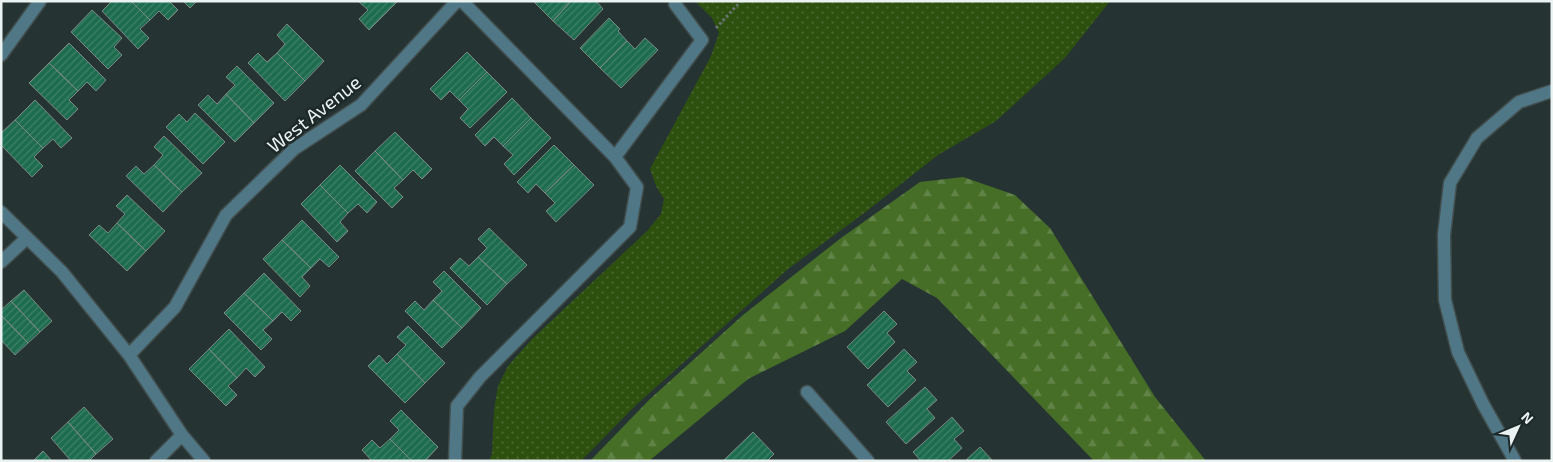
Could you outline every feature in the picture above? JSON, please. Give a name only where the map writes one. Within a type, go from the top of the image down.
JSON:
[{"type":"street","points":[[1,55],[40,1]]},
{"type":"street","name":"West Avenue","points":[[129,354],[175,307],[226,215],[294,149],[361,105],[457,1]]},
{"type":"street","points":[[455,461],[457,406],[480,377],[630,227],[637,187],[615,157],[462,1]]},
{"type":"street","points":[[615,157],[702,40],[675,4]]},
{"type":"street","points":[[1515,461],[1483,404],[1458,352],[1445,300],[1444,235],[1450,183],[1477,138],[1519,102],[1552,91]]},
{"type":"street","points":[[1,212],[62,272],[129,354],[182,435],[204,461]]},
{"type":"street","points":[[1,262],[27,238]]},
{"type":"street","points":[[807,392],[868,461]]},
{"type":"street","points":[[156,461],[182,435]]},
{"type":"path","points":[[702,40],[720,26],[741,1]]},
{"type":"green space","points":[[695,1],[1110,1],[1065,58],[996,121],[938,155],[863,214],[788,269],[636,405],[581,461],[489,461],[492,454],[494,410],[498,386],[508,366],[532,339],[647,231],[661,214],[664,199],[656,186],[650,169],[711,56],[719,33],[712,18]]},
{"type":"green space","points":[[963,177],[1015,195],[1050,228],[1155,397],[1206,461],[1094,461],[937,298],[902,279],[845,331],[748,379],[649,461],[590,461],[649,400],[743,315],[841,238],[920,182]]},
{"type":"building","points":[[112,1],[131,1],[150,20],[140,29],[149,38],[138,49],[102,11]]},
{"type":"building","points":[[131,1],[169,1],[178,10],[168,20],[159,11],[150,20]]},
{"type":"building","points":[[183,1],[197,1],[190,8]]},
{"type":"building","points":[[358,1],[398,1],[369,30],[359,19],[368,10]]},
{"type":"building","points":[[533,1],[571,1],[553,21]]},
{"type":"building","points":[[571,1],[596,1],[603,9],[574,40],[553,21]]},
{"type":"building","points":[[92,10],[122,38],[114,47],[122,55],[108,69],[71,32]]},
{"type":"building","points":[[609,18],[620,29],[618,31],[627,41],[600,68],[580,48]]},
{"type":"building","points":[[287,24],[324,61],[305,81],[277,53],[285,44],[277,35]]},
{"type":"building","points":[[645,38],[658,50],[621,88],[600,68],[627,41],[635,49]]},
{"type":"building","points":[[69,43],[106,80],[96,91],[87,82],[78,91],[49,63]]},
{"type":"building","points":[[467,52],[487,72],[459,100],[450,91],[441,100],[430,89]]},
{"type":"building","points":[[258,53],[267,62],[277,53],[305,81],[285,101],[248,63]]},
{"type":"building","points":[[49,63],[78,91],[69,100],[78,109],[67,120],[29,83]]},
{"type":"building","points":[[237,66],[274,103],[254,123],[226,94],[235,85],[226,77]]},
{"type":"building","points":[[487,72],[507,92],[470,128],[460,118],[468,109],[459,100]]},
{"type":"building","points":[[226,94],[254,123],[235,142],[198,105],[208,95],[217,104]]},
{"type":"building","points":[[512,98],[531,118],[503,146],[494,137],[485,146],[475,135]]},
{"type":"building","points":[[35,100],[72,138],[61,148],[53,139],[43,148],[15,120]]},
{"type":"building","points":[[195,113],[225,142],[203,164],[166,127],[179,114],[187,122]]},
{"type":"building","points":[[531,118],[551,138],[514,175],[504,164],[513,155],[503,146]]},
{"type":"building","points":[[15,120],[43,148],[34,157],[43,166],[32,177],[1,145],[1,133]]},
{"type":"building","points":[[395,132],[432,169],[422,179],[413,170],[403,180],[375,151]]},
{"type":"building","points":[[164,136],[202,173],[182,192],[154,165],[163,155],[154,147]]},
{"type":"building","points":[[554,145],[574,165],[545,193],[536,184],[528,193],[517,182]]},
{"type":"building","points":[[375,151],[403,180],[394,188],[403,197],[392,208],[355,171]]},
{"type":"building","points":[[154,165],[182,192],[163,212],[126,176],[136,166],[144,174]]},
{"type":"building","points":[[340,165],[377,202],[367,213],[358,204],[348,213],[320,185]]},
{"type":"building","points":[[574,165],[594,185],[556,222],[546,211],[555,203],[545,193]]},
{"type":"building","points":[[320,185],[348,213],[340,222],[348,231],[337,242],[301,204]]},
{"type":"building","points":[[127,195],[165,231],[146,251],[117,223],[125,214],[116,206]]},
{"type":"building","points":[[302,220],[339,257],[329,267],[320,259],[311,268],[282,240]]},
{"type":"building","points":[[117,223],[146,251],[127,271],[89,235],[99,225],[108,233]]},
{"type":"building","points":[[489,228],[527,265],[507,284],[478,257],[487,248],[478,239]]},
{"type":"building","points":[[282,240],[311,268],[302,277],[310,286],[300,297],[263,259]]},
{"type":"building","points":[[478,257],[507,284],[487,305],[450,268],[460,258],[469,266]]},
{"type":"building","points":[[444,271],[481,308],[462,328],[433,300],[442,291],[433,282]]},
{"type":"building","points":[[264,273],[301,311],[291,321],[282,312],[273,321],[244,293]]},
{"type":"building","points":[[24,290],[52,321],[40,332],[11,301]]},
{"type":"building","points":[[244,293],[273,321],[263,330],[272,339],[261,350],[224,313]]},
{"type":"building","points":[[433,300],[462,328],[442,348],[405,311],[415,301],[424,310]]},
{"type":"building","points":[[11,301],[40,332],[28,343],[1,315],[1,310]]},
{"type":"building","points":[[884,311],[897,324],[887,333],[895,342],[868,369],[847,347]]},
{"type":"building","points":[[1,315],[28,343],[15,355],[1,340]]},
{"type":"building","points":[[408,326],[445,363],[425,383],[397,354],[406,345],[397,337]]},
{"type":"building","points":[[229,329],[265,367],[255,377],[246,368],[237,378],[209,349]]},
{"type":"building","points":[[209,349],[237,378],[228,386],[237,395],[226,406],[189,369]]},
{"type":"building","points":[[904,349],[917,362],[907,371],[916,380],[888,407],[867,385]]},
{"type":"building","points":[[397,354],[425,383],[405,403],[368,366],[379,355],[387,364]]},
{"type":"building","points":[[925,387],[937,400],[927,409],[935,418],[906,444],[886,422]]},
{"type":"building","points":[[84,407],[113,439],[96,454],[68,422]]},
{"type":"building","points":[[401,410],[438,447],[425,461],[412,461],[390,439],[399,430],[390,421]]},
{"type":"building","points":[[952,417],[964,431],[954,439],[962,448],[948,461],[921,461],[913,452]]},
{"type":"building","points":[[68,422],[96,454],[89,461],[71,461],[51,438]]},
{"type":"building","points":[[753,432],[774,454],[767,461],[723,461]]},
{"type":"building","points":[[390,439],[412,461],[372,461],[362,450],[372,440],[380,448]]},
{"type":"building","points":[[980,447],[992,460],[965,461]]},
{"type":"building","points":[[43,451],[52,461],[33,461]]}]
